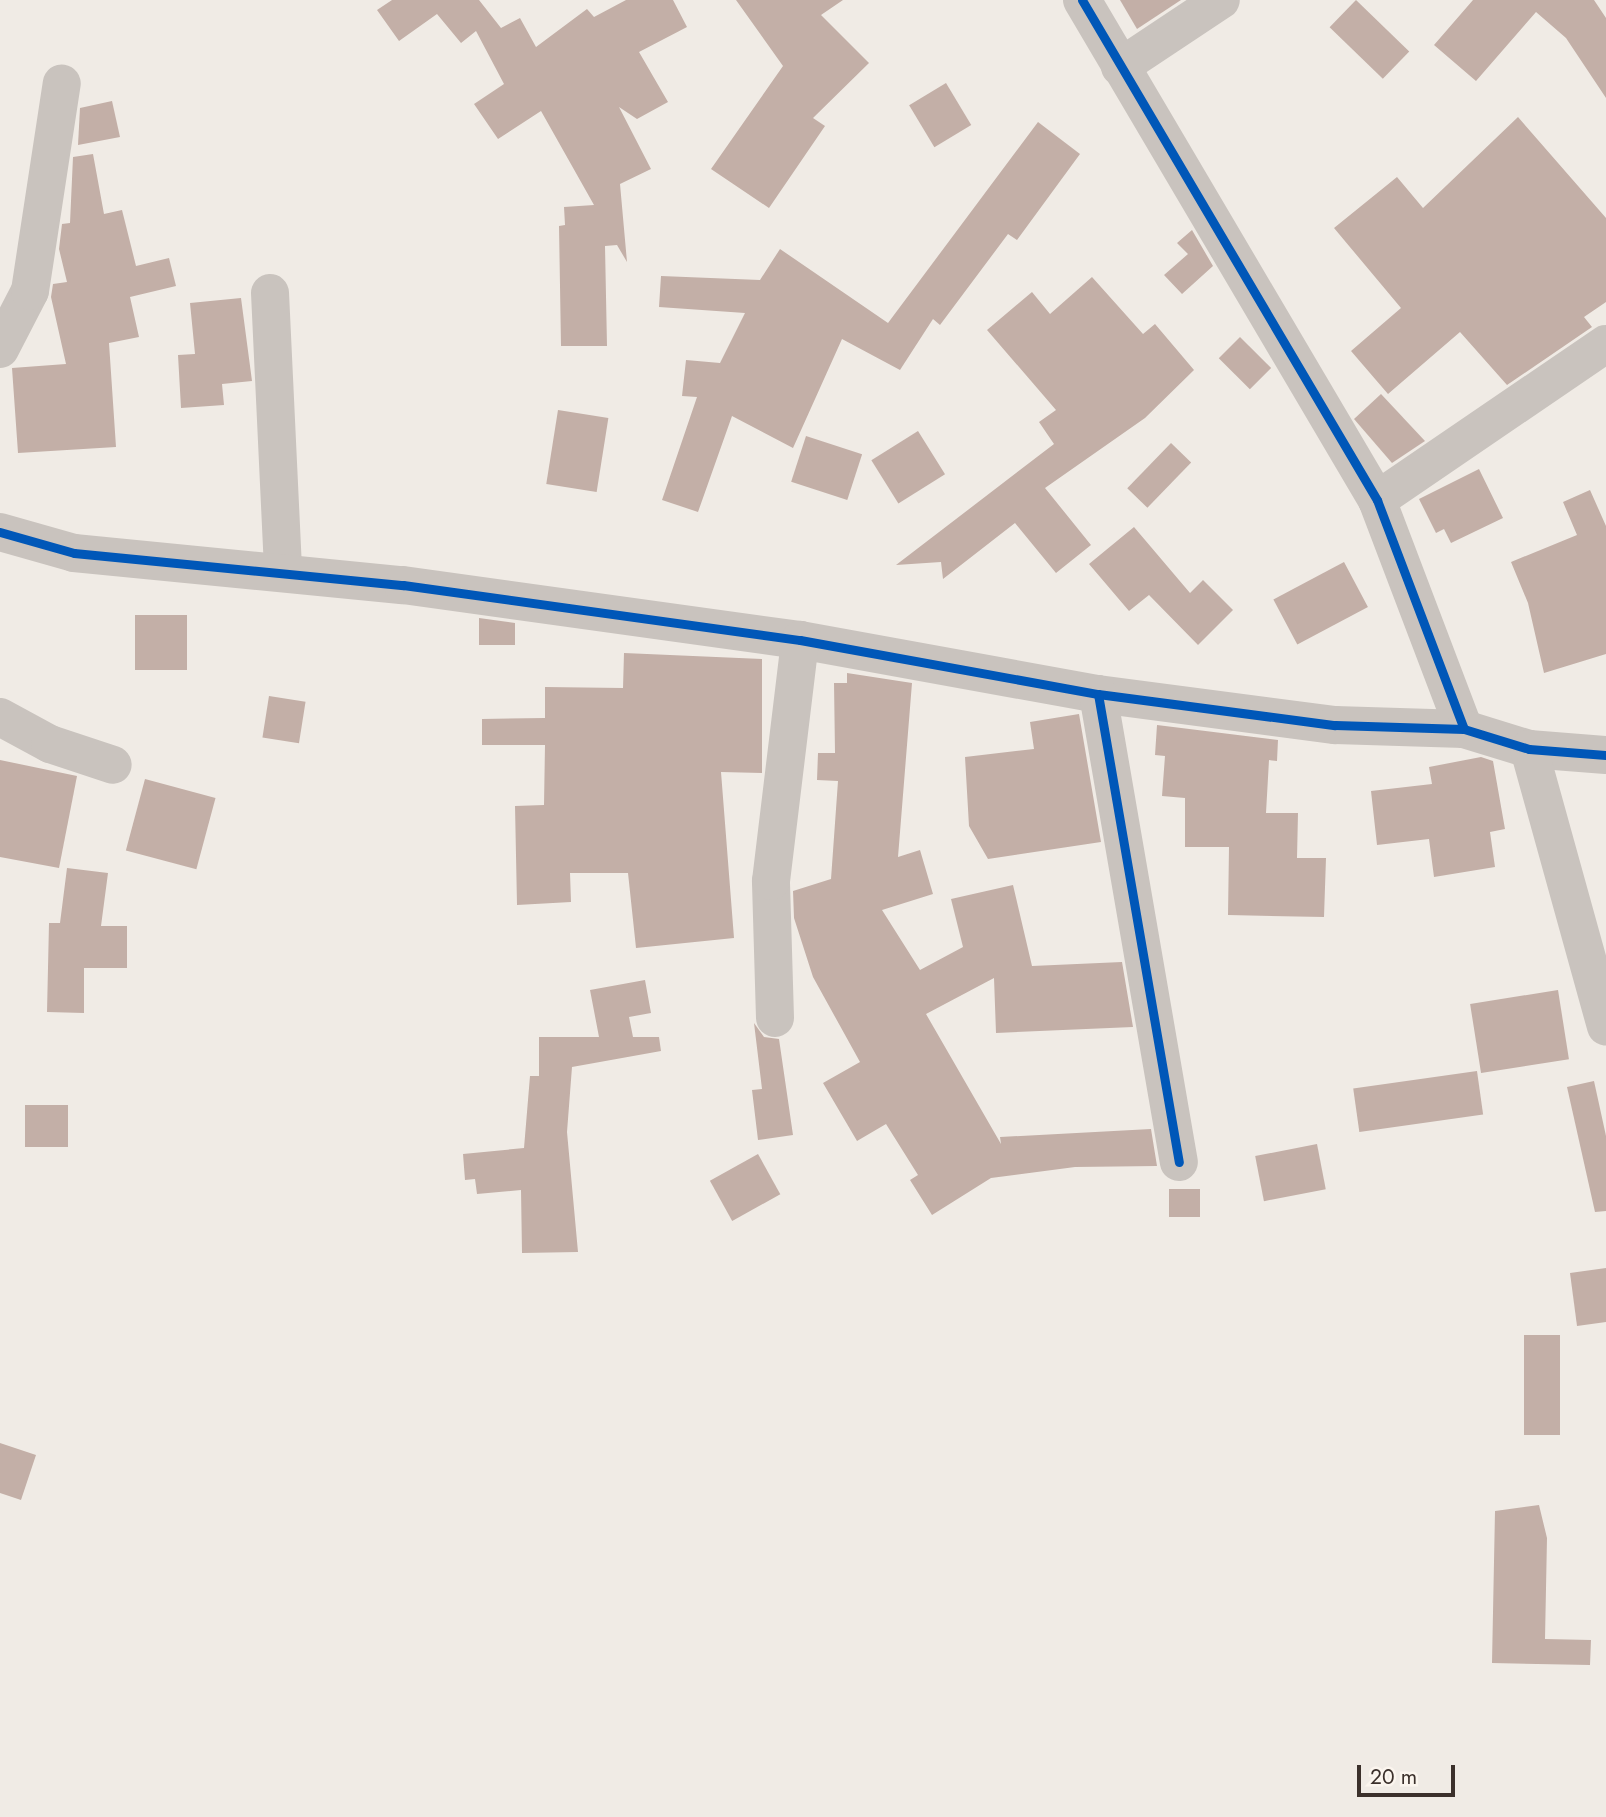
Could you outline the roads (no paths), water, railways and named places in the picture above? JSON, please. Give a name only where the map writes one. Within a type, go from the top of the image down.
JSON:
[{"type":"street","points":[[1082,0],[1119,67],[1377,500],[1464,729]]},
{"type":"street","points":[[1119,67],[1221,0]]},
{"type":"street","points":[[0,349],[30,291],[62,82]]},
{"type":"street","points":[[270,293],[283,571]]},
{"type":"street","points":[[1377,500],[1606,344]]},
{"type":"street","points":[[0,532],[74,552],[283,571],[800,640],[1098,694],[1335,725],[1464,729],[1529,749],[1606,755]]},
{"type":"street","points":[[775,1018],[771,881],[800,640]]},
{"type":"street","points":[[1098,694],[1178,1162]]},
{"type":"street","points":[[0,717],[50,744],[113,765]]},
{"type":"street","points":[[1529,749],[1606,1027]]}]
